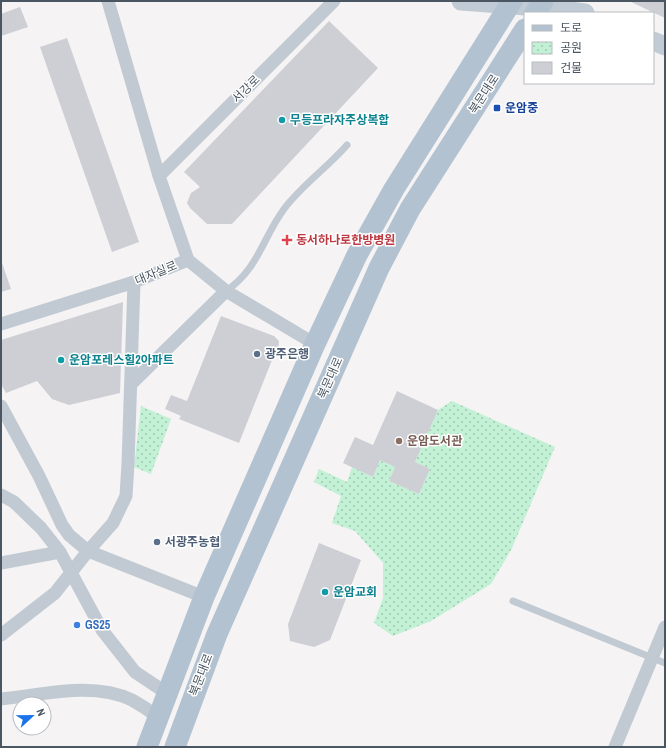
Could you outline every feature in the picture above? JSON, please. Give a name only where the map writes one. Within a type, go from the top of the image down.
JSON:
[{"type":"main road","points":[[461,1],[511,3],[577,12]]},
{"type":"main road","name":"북문대로","points":[[147,747],[204,597],[315,344],[357,255],[394,189],[511,3]]},
{"type":"main road","name":"북문대로","points":[[175,747],[217,634],[379,268],[410,210],[524,31]]},
{"type":"main road","points":[[654,41],[665,46]]},
{"type":"street","points":[[108,1],[159,176],[188,260]]},
{"type":"street","name":"서강로","points":[[159,176],[334,1]]},
{"type":"street","name":"대자실로","points":[[1,324],[134,282],[188,260],[226,290],[315,344]]},
{"type":"street","points":[[1,635],[55,594],[88,551],[113,523],[126,496],[134,282]]},
{"type":"street","points":[[131,384],[226,290]]},
{"type":"street","points":[[1,406],[39,476],[62,525],[69,535],[88,551],[204,597]]},
{"type":"street","points":[[1,495],[14,502],[36,522],[60,552],[102,630],[135,672],[168,694]]},
{"type":"street","points":[[1,563],[60,552]]},
{"type":"street","points":[[615,747],[665,627]]},
{"type":"street","points":[[1,699],[87,690],[106,692],[132,700],[158,717]]},
{"type":"lane","points":[[226,290],[240,281],[251,268],[274,223],[293,197],[347,145]]},
{"type":"lane","points":[[513,601],[665,663]]},
{"type":"green space","points":[[452,401],[555,447],[512,548],[491,584],[431,621],[393,636],[374,623],[383,598],[383,563],[355,531],[332,523],[341,496],[314,482],[319,469],[347,482],[352,467],[373,477],[380,460],[395,467],[389,481],[419,494],[430,469],[415,462],[438,410]]},
{"type":"green space","points":[[141,406],[171,419],[151,474],[134,467]]},
{"type":"building","points":[[629,1],[665,1],[665,18]]},
{"type":"building","points":[[20,7],[28,27],[1,36],[1,14]]},
{"type":"building","name":"무등프라자주상복합","points":[[329,21],[378,68],[232,224],[207,224],[190,208],[187,203],[191,193],[200,187],[184,172]]},
{"type":"building","points":[[67,38],[139,242],[112,252],[40,47]]},
{"type":"building","points":[[1,260],[11,289],[1,292]]},
{"type":"building","name":"운암포레스힐2아파트","points":[[123,302],[120,393],[69,405],[52,399],[37,381],[6,393],[1,384],[1,340]]},
{"type":"building","points":[[221,316],[274,336],[279,341],[278,352],[274,355],[239,443],[179,419],[181,416],[165,409],[171,395],[187,401]]},
{"type":"building","name":"운암도서관","points":[[397,391],[438,410],[415,462],[430,469],[419,494],[389,481],[395,467],[380,460],[373,477],[343,463],[355,437],[373,445]]},
{"type":"building","name":"운암교회","points":[[319,543],[361,560],[330,640],[314,647],[290,641],[288,624]]},
{"type":"place","name":"운암중","points":[[497,108]]},
{"type":"place","name":"무등프라자주상복합","points":[[282,120]]},
{"type":"place","name":"동서하나로한방병원","points":[[287,240]]},
{"type":"place","name":"광주은행","points":[[257,354]]},
{"type":"place","name":"운암포레스힐2아파트","points":[[61,360]]},
{"type":"place","name":"운암도서관","points":[[399,441]]},
{"type":"place","name":"서광주농협","points":[[157,542]]},
{"type":"place","name":"운암교회","points":[[325,592]]},
{"type":"place","name":"GS25","points":[[77,625]]}]
